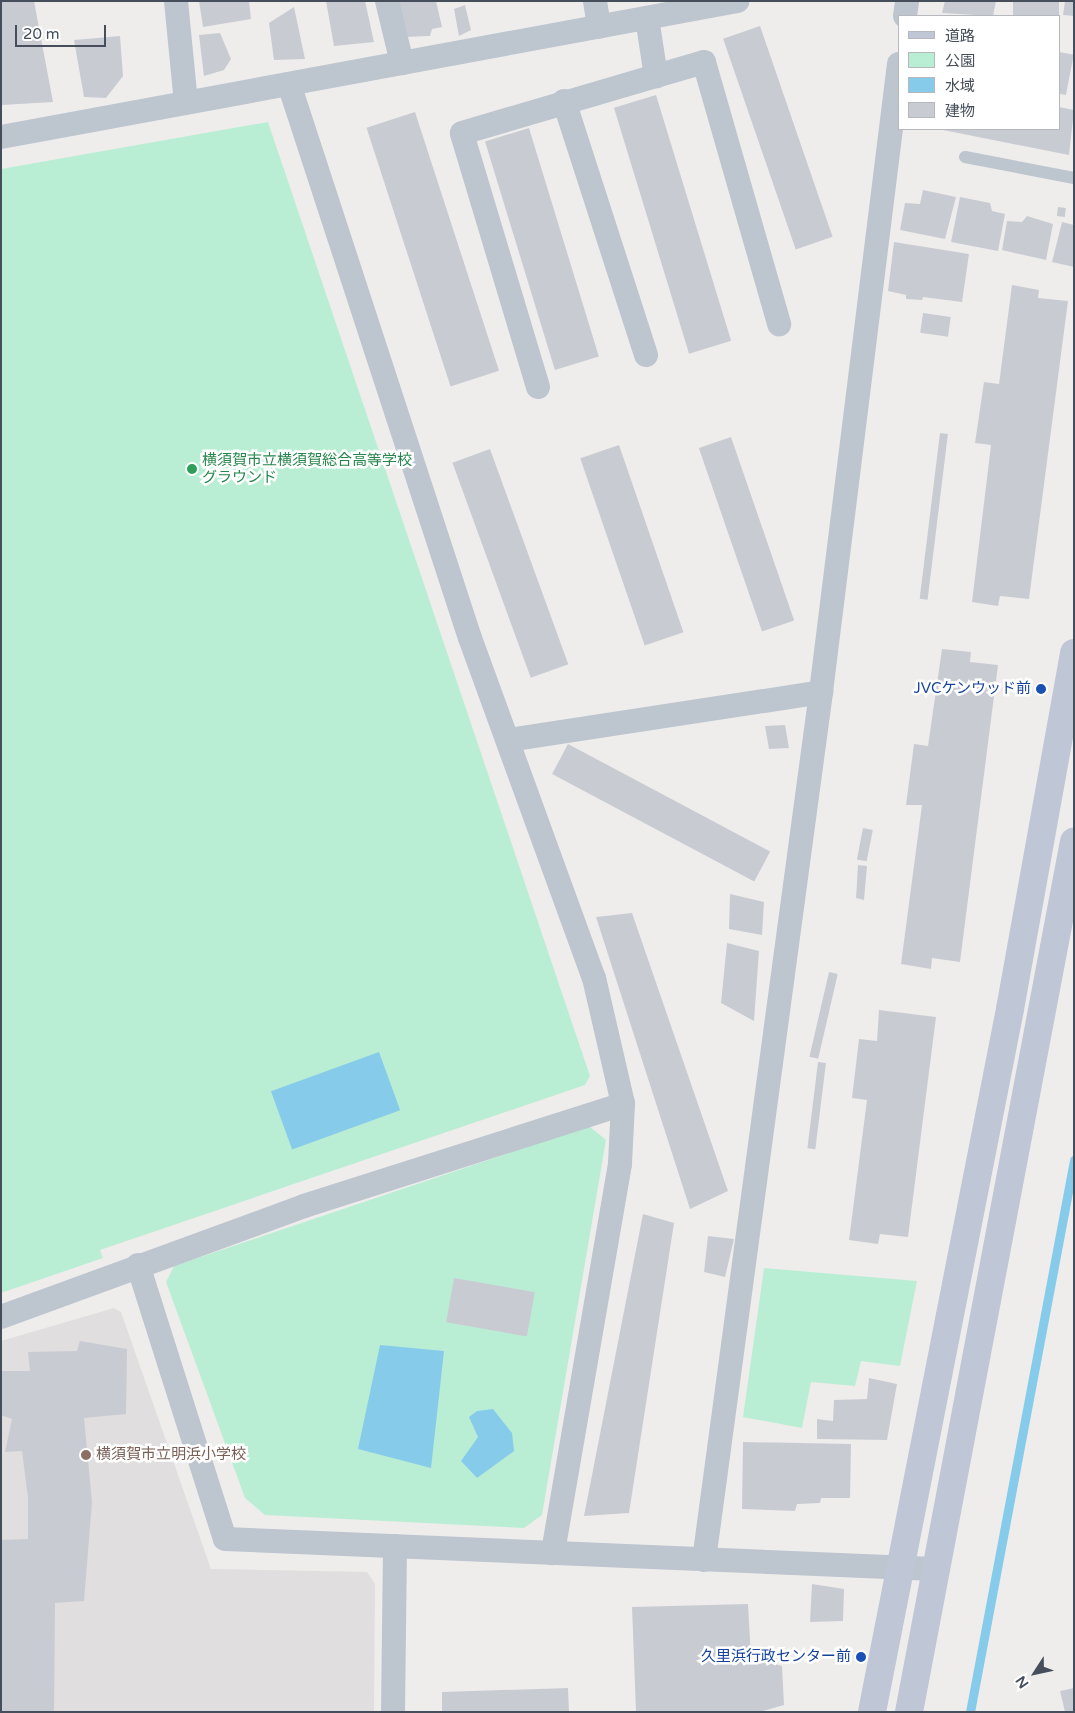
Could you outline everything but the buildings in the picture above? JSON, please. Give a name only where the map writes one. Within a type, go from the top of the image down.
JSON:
[{"type":"street","points":[[176,1],[186,103]]},
{"type":"street","points":[[387,1],[402,63]]},
{"type":"street","points":[[596,1],[599,27]]},
{"type":"street","points":[[1,137],[738,1]]},
{"type":"street","points":[[905,15],[906,1]]},
{"type":"street","points":[[647,18],[656,76]]},
{"type":"street","points":[[538,386],[462,133],[564,101],[704,62],[779,324]]},
{"type":"street","points":[[704,1560],[821,692],[898,72]]},
{"type":"street","points":[[289,84],[470,638],[509,740],[594,978],[623,1104],[620,1164],[553,1553]]},
{"type":"street","points":[[564,101],[646,355]]},
{"type":"street","points":[[872,1712],[1010,1009],[1074,653]]},
{"type":"street","points":[[509,740],[821,692]]},
{"type":"street","points":[[909,1712],[934,1569],[1074,841]]},
{"type":"street","points":[[1,1317],[138,1264],[623,1104]]},
{"type":"street","points":[[138,1264],[225,1538],[934,1569]]},
{"type":"street","points":[[393,1712],[395,1546]]},
{"type":"lane","points":[[965,157],[1074,178]]},
{"type":"shaded area","name":"横須賀市立明浜小学校","points":[[114,1308],[121,1312],[211,1569],[367,1572],[375,1584],[374,1712],[1,1712],[1,1341]]},
{"type":"green space","name":"横須賀市立横須賀総合高等学校 グラウンド","points":[[268,122],[590,1076],[585,1085],[100,1250],[103,1258],[1,1293],[1,169]]},
{"type":"green space","points":[[589,1126],[606,1140],[542,1515],[524,1528],[265,1515],[245,1498],[166,1282],[174,1266]]},
{"type":"green space","points":[[764,1268],[917,1281],[900,1366],[861,1361],[855,1386],[811,1382],[802,1428],[743,1417]]},
{"type":"water","points":[[379,1052],[400,1110],[292,1150],[271,1091]]},
{"type":"water","points":[[380,1345],[444,1351],[431,1468],[358,1449]]},
{"type":"water","points":[[493,1409],[512,1433],[514,1451],[477,1478],[461,1461],[478,1437],[469,1417],[477,1411]]},
{"type":"waterway","points":[[970,1712],[1074,1160]]},
{"type":"place","name":"横須賀市立横須賀総合高等学校 グラウンド","points":[[192,469]]},
{"type":"place","name":"JVCケンウッド前","points":[[1041,689]]},
{"type":"place","name":"横須賀市立明浜小学校","points":[[86,1455]]},
{"type":"place","name":"久里浜行政センター前","points":[[861,1657]]}]
